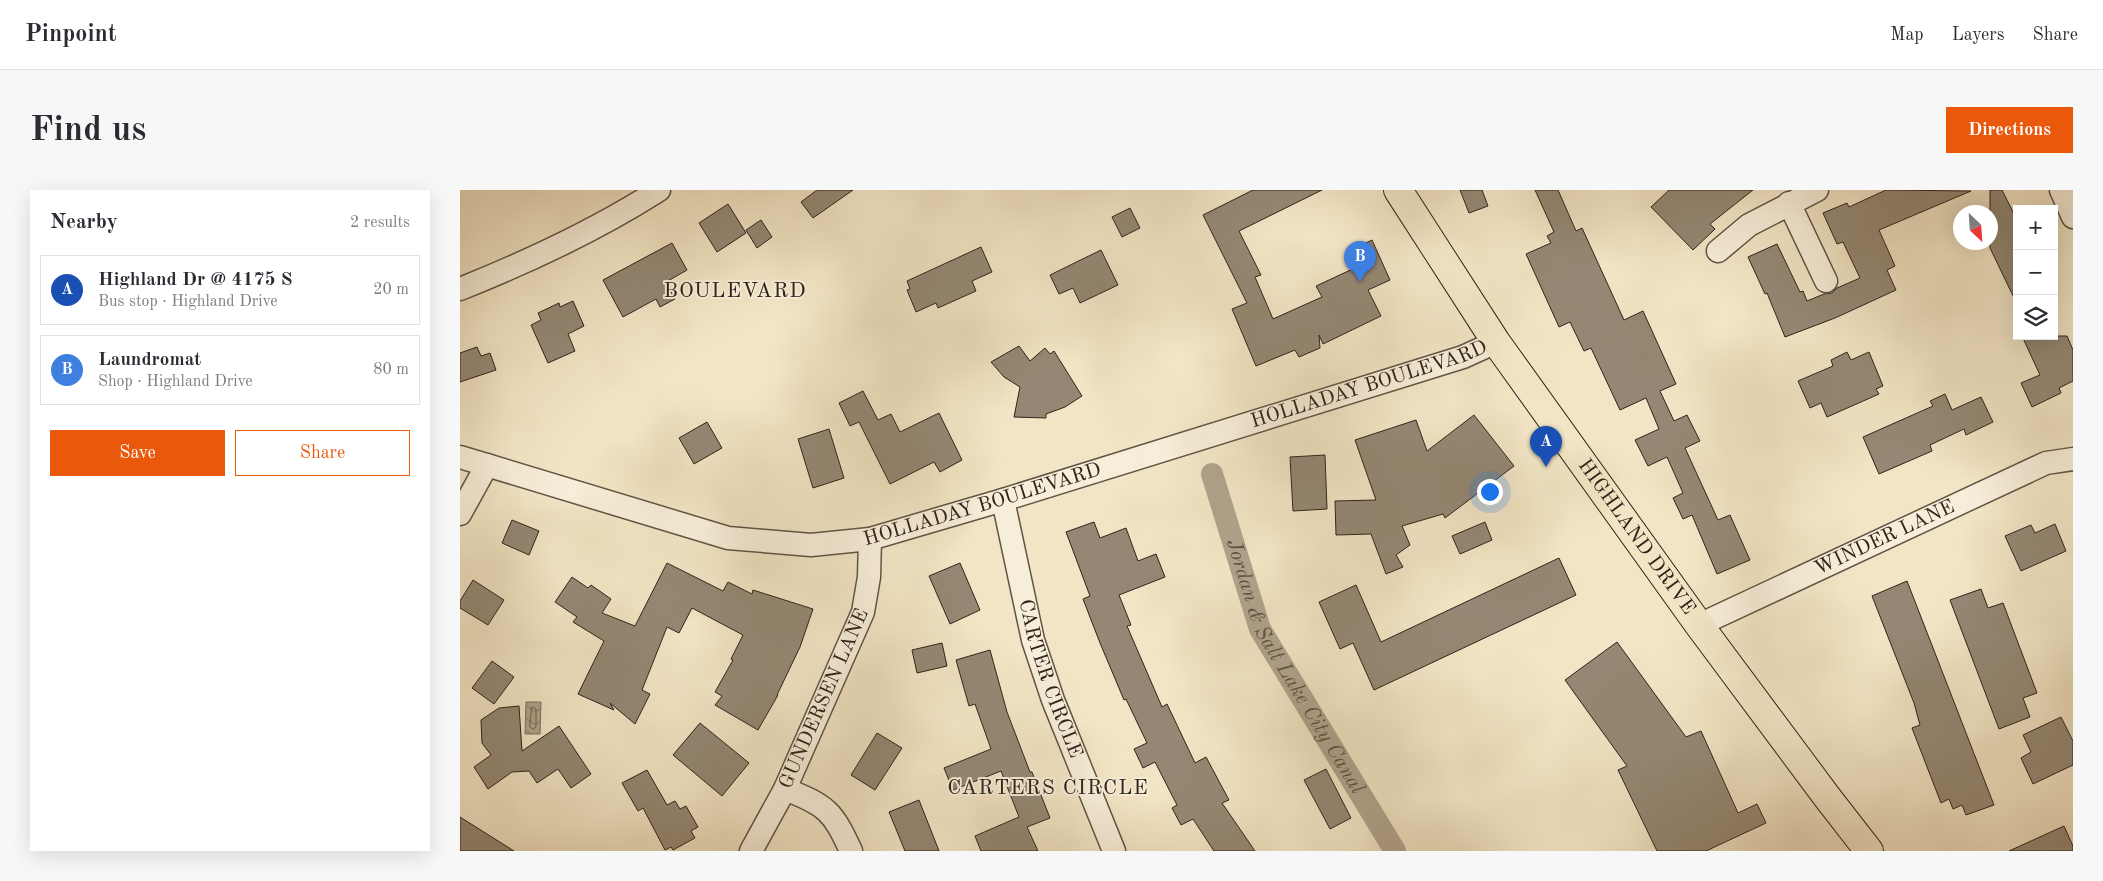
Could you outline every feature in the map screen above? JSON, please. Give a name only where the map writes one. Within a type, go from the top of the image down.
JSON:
[{"type":"main road","name":"HIGHLAND DRIVE","points":[[1398,190],[1496,342],[1699,625],[1869,851]]},
{"type":"street","points":[[460,289],[537,258],[622,214],[659,190]]},
{"type":"street","points":[[1718,252],[1749,225],[1817,190]]},
{"type":"street","points":[[2060,190],[2073,218]]},
{"type":"street","points":[[1789,203],[1826,281]]},
{"type":"street","name":"HOLLADAY BOULEVARD","points":[[460,457],[728,538],[811,545],[870,539],[1003,500],[1462,357],[1496,342]]},
{"type":"street","name":"WINDER LANE","points":[[1699,625],[2046,463],[2073,458]]},
{"type":"street","points":[[460,514],[487,465]]},
{"type":"street","name":"CARTER CIRCLE","points":[[1003,500],[1033,640],[1052,700],[1114,851]]},
{"type":"street","name":"GUNDERSEN LANE","points":[[751,851],[785,789],[863,612],[869,577],[870,539]]},
{"type":"street","points":[[785,789],[814,801],[829,812],[838,825],[850,851]]},
{"type":"water","points":[[526,702],[541,702],[540,734],[525,734]]},
{"type":"building","points":[[817,190],[853,190],[813,218],[801,202]]},
{"type":"building","points":[[1253,190],[1322,190],[1239,231],[1261,275],[1255,277],[1273,319],[1322,297],[1316,286],[1357,267],[1349,251],[1372,240],[1390,280],[1368,290],[1381,316],[1323,344],[1319,335],[1320,348],[1299,357],[1295,350],[1256,366],[1232,309],[1247,303],[1203,215]]},
{"type":"building","points":[[1460,190],[1482,190],[1488,206],[1469,213]]},
{"type":"building","points":[[1535,190],[1558,190],[1576,231],[1582,228],[1624,320],[1643,311],[1676,384],[1660,391],[1674,421],[1687,415],[1700,441],[1685,448],[1718,520],[1730,515],[1750,560],[1717,574],[1692,515],[1683,519],[1673,498],[1683,493],[1667,457],[1648,466],[1635,440],[1659,429],[1646,398],[1620,410],[1591,348],[1584,351],[1570,322],[1559,327],[1526,254],[1551,243],[1547,236],[1554,232]]},
{"type":"building","points":[[1669,190],[1753,190],[1710,224],[1715,229],[1693,250],[1651,207]]},
{"type":"building","points":[[1886,190],[1971,191],[1879,230],[1895,266],[1887,270],[1896,290],[1835,318],[1785,337],[1767,293],[1765,294],[1748,257],[1777,244],[1800,292],[1803,291],[1807,301],[1832,293],[1837,288],[1860,278],[1843,242],[1837,244],[1823,213],[1847,203],[1849,207]]},
{"type":"building","points":[[1990,190],[2002,190],[2013,212],[2013,296],[1991,250],[1998,250],[1998,205],[1990,205]]},
{"type":"building","points":[[728,204],[746,233],[717,252],[699,223]]},
{"type":"building","points":[[1130,208],[1140,228],[1122,237],[1112,217]]},
{"type":"building","points":[[761,220],[772,237],[757,248],[746,230]]},
{"type":"building","points":[[672,243],[687,270],[666,282],[675,299],[660,307],[656,299],[623,317],[603,280]]},
{"type":"building","points":[[981,247],[992,272],[972,281],[976,291],[938,308],[936,303],[916,312],[907,290],[910,289],[907,281]]},
{"type":"building","points":[[1101,250],[1118,285],[1080,303],[1073,288],[1059,294],[1050,275]]},
{"type":"building","points":[[573,301],[584,326],[568,334],[575,351],[548,363],[531,325],[541,320],[538,313],[559,303],[560,307]]},
{"type":"building","points":[[2058,336],[2067,336],[2073,350],[2073,381],[2059,388],[2061,393],[2032,407],[2021,383],[2040,375],[2024,340],[2058,340]]},
{"type":"building","points":[[1019,346],[1030,361],[1045,348],[1050,354],[1054,351],[1082,396],[1065,407],[1046,414],[1046,418],[1014,417],[1020,387],[1004,377],[991,362]]},
{"type":"building","points":[[477,347],[481,356],[490,353],[496,370],[460,382],[460,353]]},
{"type":"building","points":[[1847,352],[1851,360],[1869,352],[1883,386],[1876,389],[1879,394],[1827,417],[1821,403],[1810,408],[1798,381],[1833,366],[1831,360]]},
{"type":"building","points":[[863,391],[878,420],[891,414],[900,432],[939,413],[962,460],[940,472],[934,462],[890,484],[859,422],[850,426],[839,403]]},
{"type":"building","points":[[1945,394],[1952,410],[1981,397],[1993,422],[1966,435],[1964,429],[1930,445],[1932,451],[1879,474],[1863,437],[1933,406],[1930,401]]},
{"type":"building","points":[[1474,415],[1514,466],[1445,518],[1443,514],[1402,526],[1410,545],[1396,555],[1403,567],[1386,574],[1371,534],[1336,535],[1335,501],[1376,500],[1355,440],[1416,420],[1427,451]]},
{"type":"building","points":[[707,422],[722,448],[694,464],[679,438]]},
{"type":"building","points":[[829,429],[844,478],[813,488],[798,439]]},
{"type":"building","points":[[1325,455],[1327,509],[1293,511],[1290,457]]},
{"type":"building","points":[[512,520],[539,531],[529,555],[502,543]]},
{"type":"building","points":[[1094,522],[1100,538],[1126,528],[1138,561],[1156,554],[1165,577],[1119,595],[1131,625],[1127,626],[1162,707],[1167,704],[1195,763],[1206,757],[1229,800],[1222,803],[1255,851],[1214,851],[1193,819],[1181,825],[1172,808],[1177,805],[1155,762],[1143,768],[1134,749],[1147,743],[1126,699],[1124,700],[1083,599],[1090,596],[1066,532]]},
{"type":"building","points":[[1485,522],[1492,540],[1460,554],[1452,536]]},
{"type":"building","points":[[2055,524],[2066,551],[2021,571],[2005,536],[2031,525],[2035,533]]},
{"type":"building","points":[[1559,558],[1576,595],[1374,690],[1353,643],[1340,649],[1319,602],[1356,585],[1381,642]]},
{"type":"building","points":[[667,563],[723,591],[728,582],[752,594],[753,590],[813,609],[800,647],[778,695],[758,730],[715,705],[722,696],[715,692],[733,660],[731,659],[743,635],[692,608],[679,633],[667,627],[642,690],[650,694],[635,724],[610,703],[614,710],[578,694],[604,641],[573,622],[577,617],[555,602],[572,577],[588,588],[591,585],[611,599],[602,613],[635,626]]},
{"type":"building","points":[[960,563],[980,610],[950,624],[929,576]]},
{"type":"building","points":[[473,580],[504,600],[488,625],[460,608],[460,601]]},
{"type":"building","points":[[1907,581],[1994,805],[1966,815],[1962,805],[1953,809],[1949,799],[1941,803],[1912,728],[1920,725],[1914,703],[1872,596]]},
{"type":"building","points":[[1981,589],[1988,608],[2003,603],[2037,693],[2023,698],[2030,717],[1999,729],[1950,600]]},
{"type":"building","points":[[1617,642],[1686,737],[1701,731],[1738,813],[1757,804],[1766,823],[1706,851],[1657,851],[1618,770],[1627,766],[1565,680]]},
{"type":"building","points":[[942,643],[947,666],[917,673],[912,650]]},
{"type":"building","points":[[990,650],[1007,712],[1050,818],[1027,827],[1038,851],[981,851],[975,836],[1019,817],[1001,771],[953,790],[944,768],[991,749],[975,704],[969,706],[956,660]]},
{"type":"building","points":[[492,661],[514,677],[494,704],[472,688]]},
{"type":"building","points":[[519,706],[522,751],[559,726],[591,774],[571,788],[558,769],[537,783],[529,771],[512,772],[488,789],[474,767],[491,755],[482,743],[481,720],[499,708]]},
{"type":"building","points":[[2061,717],[2073,741],[2073,765],[2033,784],[2021,758],[2031,752],[2023,735]]},
{"type":"building","points":[[700,723],[749,763],[722,796],[673,755]]},
{"type":"building","points":[[877,733],[902,748],[875,790],[851,775]]},
{"type":"building","points":[[1326,769],[1351,818],[1330,829],[1304,780]]},
{"type":"building","points":[[647,770],[667,805],[675,801],[680,809],[686,806],[698,827],[691,831],[695,838],[673,850],[671,847],[665,850],[643,808],[638,811],[622,783]]},
{"type":"building","points":[[919,800],[939,851],[905,851],[889,812]]},
{"type":"building","points":[[460,817],[514,851],[460,851]]},
{"type":"building","points":[[2064,826],[2073,846],[2073,851],[2009,851]]},
{"type":"waterway","name":"Jordan & Salt Lake City Canal","points":[[1212,474],[1260,629],[1395,851]]},
{"type":"place","name":"Laundromat","points":[[1360,282]]},
{"type":"place","name":"Highland Dr @ 4175 S","points":[[1546,467]]},
{"type":"district","name":"BOULEVARD","points":[[735,291]]},
{"type":"district","name":"CARTERS CIRCLE","points":[[1048,788]]}]
